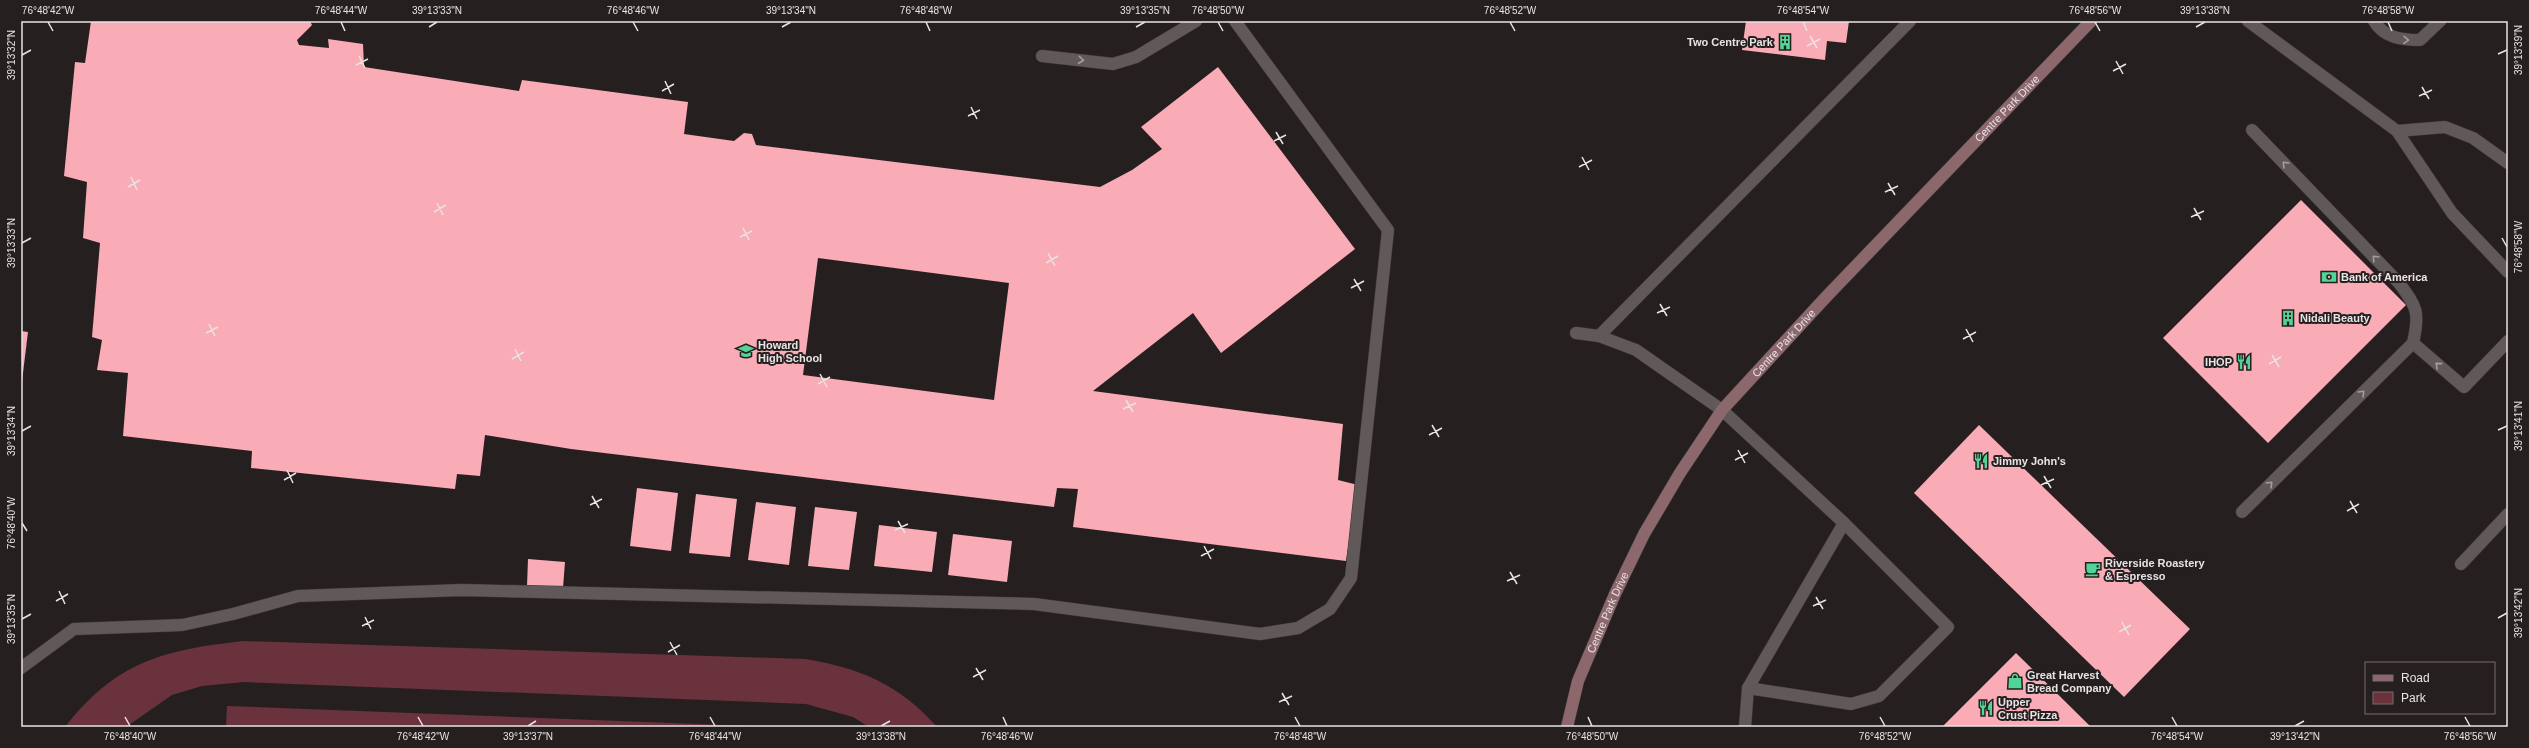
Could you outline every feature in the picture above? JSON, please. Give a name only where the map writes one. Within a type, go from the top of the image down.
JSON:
[{"type":"street","name":"Centre Park Drive","points":[[1566,727],[1578,682],[1615,594],[1638,547],[1680,473],[1722,410],[1826,297],[2091,21]]},
{"type":"lane","points":[[1042,56],[1113,64],[1136,57],[1196,21]]},
{"type":"lane","points":[[21,668],[74,629],[182,625],[233,614],[298,596],[462,590],[1034,604],[1260,634],[1298,628],[1330,609],[1352,578],[1388,230],[1235,21]]},
{"type":"lane","points":[[1599,336],[1910,21]]},
{"type":"lane","points":[[2248,21],[2397,131],[2452,213],[2508,272]]},
{"type":"lane","points":[[2374,21],[2378,27],[2398,40],[2420,40],[2440,21]]},
{"type":"lane","points":[[2397,131],[2446,127],[2472,138],[2508,163]]},
{"type":"lane","points":[[2242,512],[2413,343],[2417,325],[2416,305],[2403,288],[2252,130]]},
{"type":"lane","points":[[1576,333],[1599,336],[1636,350],[1722,410],[1844,523],[1948,627],[1879,696],[1851,704],[1748,688]]},
{"type":"lane","points":[[2413,343],[2464,387],[2508,341]]},
{"type":"lane","points":[[2461,564],[2508,514]]},
{"type":"lane","points":[[1745,727],[1748,688],[1844,523]]},
{"type":"green space","points":[[244,641],[805,659],[843,667],[877,680],[908,700],[923,712],[937,727],[869,727],[853,717],[806,704],[244,682],[202,686],[172,695],[126,727],[65,727],[84,705],[104,687],[123,673],[165,655],[189,649]]},
{"type":"green space","points":[[227,706],[775,727],[226,727]]},
{"type":"building","name":"Howard High School","points":[[91,21],[310,21],[312,25],[297,40],[299,45],[329,48],[328,39],[363,44],[364,67],[519,91],[522,80],[688,102],[684,134],[734,141],[744,133],[752,134],[756,145],[1100,187],[1132,170],[1162,149],[1141,127],[1218,67],[1355,249],[1221,353],[1193,313],[1093,391],[1343,424],[1338,480],[1358,485],[1346,561],[1073,527],[1078,489],[1057,488],[1054,507],[571,449],[485,435],[480,476],[457,474],[455,489],[251,468],[252,451],[123,436],[128,373],[97,370],[102,340],[92,337],[100,243],[83,238],[87,182],[64,176],[75,62],[85,63]],"holes":[[[818,258],[1009,283],[994,400],[803,375]]]},
{"type":"building","name":"Two Centre Park","points":[[1746,21],[1849,21],[1846,43],[1827,41],[1825,60],[1742,50]]},
{"type":"building","points":[[2301,200],[2406,305],[2268,443],[2163,338]]},
{"type":"building","points":[[21,331],[28,332],[22,381],[21,381]]},
{"type":"building","points":[[1979,425],[2190,629],[2124,697],[1914,493]]},
{"type":"building","points":[[637,488],[678,493],[671,551],[630,546]]},
{"type":"building","points":[[696,494],[737,499],[730,557],[689,553]]},
{"type":"building","points":[[756,502],[796,507],[789,565],[748,560]]},
{"type":"building","points":[[815,507],[857,512],[849,570],[808,566]]},
{"type":"building","points":[[879,525],[937,532],[932,572],[874,566]]},
{"type":"building","points":[[953,534],[1012,541],[1007,582],[948,575]]},
{"type":"building","points":[[528,559],[565,562],[563,588],[527,586]]},
{"type":"building","points":[[2016,653],[2091,727],[1942,727]]},
{"type":"place","name":"Two Centre Park","points":[[1785,42]]},
{"type":"place","name":"Bank of America","points":[[2329,277]]},
{"type":"place","name":"Nidali Beauty","points":[[2288,318]]},
{"type":"place","name":"Howard High School","points":[[746,351]]},
{"type":"place","name":"IHOP","points":[[2244,362]]},
{"type":"place","name":"Jimmy John's","points":[[1981,461]]},
{"type":"place","name":"Riverside Roastery & Espresso","points":[[2093,569]]},
{"type":"place","name":"Great Harvest Bread Company","points":[[2015,681]]},
{"type":"place","name":"Upper Crust Pizza","points":[[1986,708]]}]
